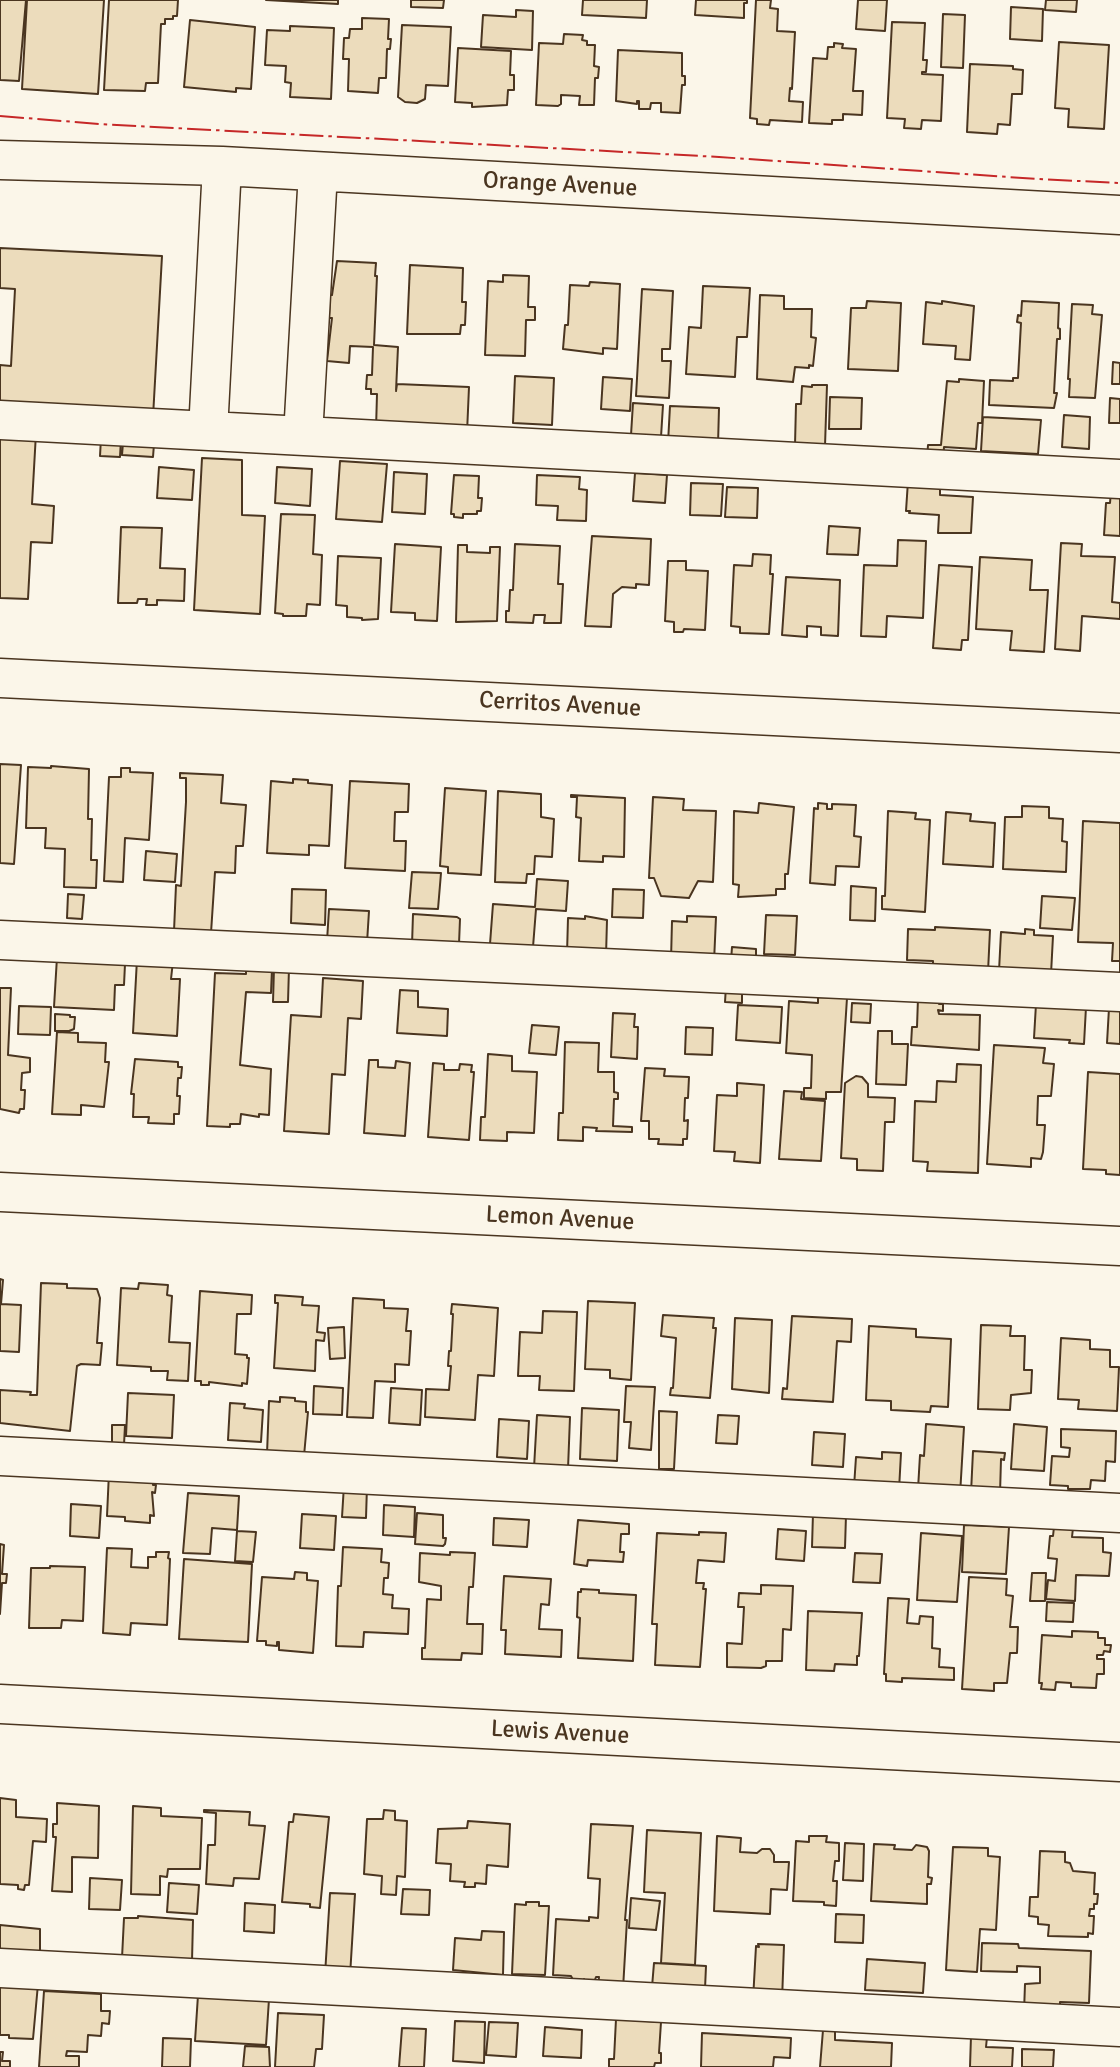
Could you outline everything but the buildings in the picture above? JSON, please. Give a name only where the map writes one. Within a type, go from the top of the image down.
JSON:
[{"type":"street","name":"Orange Avenue","points":[[0,160],[222,166],[1120,215]]},
{"type":"street","points":[[208,431],[222,166]]},
{"type":"street","points":[[303,436],[318,172]]},
{"type":"street","points":[[0,420],[1120,479]]},
{"type":"street","name":"Cerritos Avenue","points":[[0,678],[1120,733]]},
{"type":"street","points":[[0,940],[1120,992]]},
{"type":"street","name":"Lemon Avenue","points":[[0,1192],[1120,1246]]},
{"type":"street","points":[[0,1456],[1120,1513]]},
{"type":"street","name":"Lewis Avenue","points":[[0,1704],[1120,1762]]},
{"type":"street","points":[[0,1968],[1120,2027]]},
{"type":"power","points":[[0,116],[1120,183]]}]
